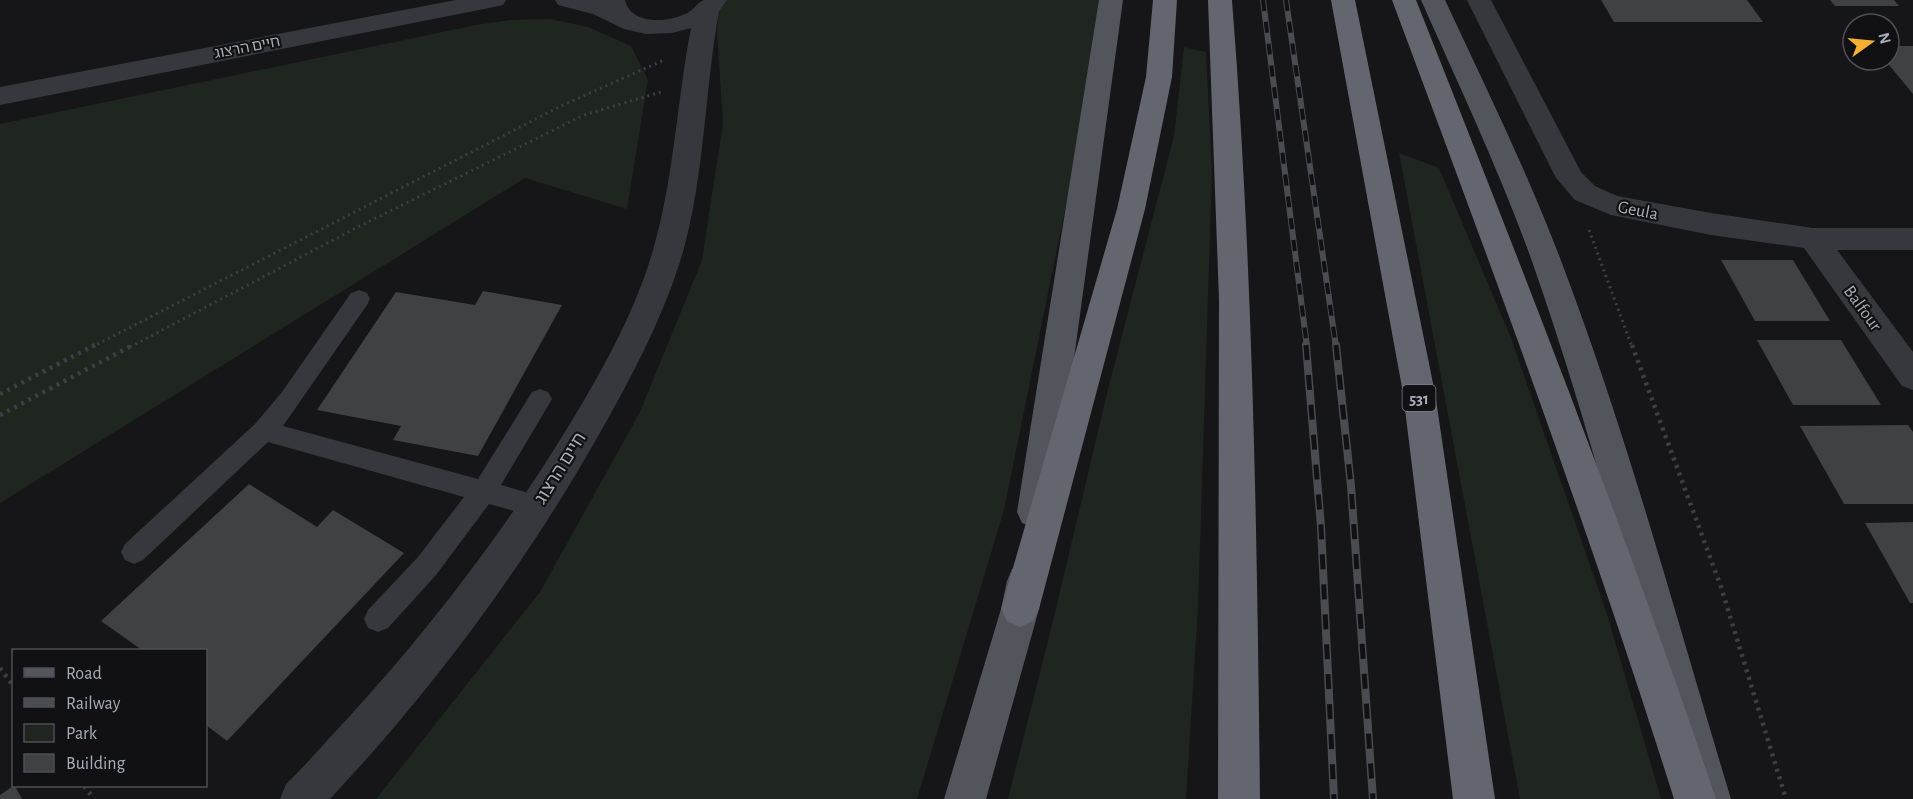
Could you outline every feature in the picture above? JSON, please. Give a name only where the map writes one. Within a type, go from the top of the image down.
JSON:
[{"type":"highway","points":[[1020,609],[1131,209],[1159,77],[1166,0]]},
{"type":"highway","points":[[1220,0],[1234,223],[1239,565],[1239,799]]},
{"type":"highway","name":"531","points":[[1343,0],[1419,393],[1474,799]]},
{"type":"highway","points":[[1404,0],[1547,372],[1640,631],[1695,799]]},
{"type":"main road","points":[[965,799],[1020,609],[1111,0]]},
{"type":"main road","points":[[1433,0],[1529,218],[1562,302],[1623,495],[1710,799]]},
{"type":"street","name":"חיים הרצוג","points":[[0,96],[494,0]]},
{"type":"street","points":[[567,0],[602,8],[616,8],[629,22],[644,27],[679,25],[694,19],[711,5]]},
{"type":"street","name":"Geula","points":[[1479,0],[1570,178],[1585,193],[1611,205],[1711,224],[1813,239],[1913,239]]},
{"type":"street","name":"חיים הרצוג","points":[[301,799],[420,666],[498,564],[564,466],[619,369],[671,242],[693,120],[690,70],[711,5]]},
{"type":"street","points":[[644,27],[690,70]]},
{"type":"street","name":"Balfour","points":[[1813,239],[1913,377]]},
{"type":"lane","points":[[135,552],[264,431],[359,299]]},
{"type":"lane","points":[[378,619],[427,566],[484,491],[540,399]]},
{"type":"lane","points":[[264,431],[537,506]]},
{"type":"path","points":[[0,394],[561,106],[690,70]]},
{"type":"path","points":[[0,415],[358,227],[584,115],[690,70]]},
{"type":"path","points":[[1570,178],[1721,587],[1786,799]]},
{"type":"path","points":[[0,668],[12,684]]},
{"type":"path","points":[[85,787],[94,799]]},
{"type":"green space","points":[[719,0],[1104,0],[1100,37],[1004,510],[917,799],[376,799],[540,592],[640,412],[702,260],[723,123],[717,33]]},
{"type":"green space","points":[[550,19],[588,27],[631,46],[648,80],[627,209],[525,178],[0,503],[0,124],[476,25],[510,20]]},
{"type":"green space","points":[[1184,47],[1206,52],[1212,171],[1198,608],[1186,799],[1008,799],[1109,385],[1174,136]]},
{"type":"green space","points":[[1399,153],[1439,168],[1511,338],[1607,614],[1661,799],[1520,799]]},
{"type":"building","points":[[1601,0],[1747,0],[1763,22],[1614,22]]},
{"type":"building","points":[[1830,0],[1894,0],[1899,6],[1835,6]]},
{"type":"building","points":[[1901,46],[1913,46],[1913,94],[1895,72],[1901,72]]},
{"type":"building","points":[[1721,260],[1793,260],[1830,321],[1755,321]]},
{"type":"building","points":[[483,291],[562,305],[478,456],[393,440],[401,426],[317,410],[396,292],[475,305]]},
{"type":"building","points":[[1757,340],[1841,340],[1881,405],[1793,405]]},
{"type":"building","points":[[1908,425],[1913,432],[1913,504],[1844,504],[1800,426]]},
{"type":"building","points":[[249,484],[317,527],[333,510],[404,553],[227,741],[207,726],[207,649],[141,649],[101,621]]},
{"type":"building","points":[[1913,522],[1913,603],[1910,603],[1865,523]]},
{"type":"building","points":[[12,787],[16,787],[22,799],[0,799],[0,795]]},
{"type":"railway","points":[[1263,0],[1307,347]]},
{"type":"railway","points":[[1286,0],[1336,347]]},
{"type":"railway","points":[[1306,345],[1321,527],[1334,799]]},
{"type":"railway","points":[[1336,345],[1351,486],[1373,799]]}]
